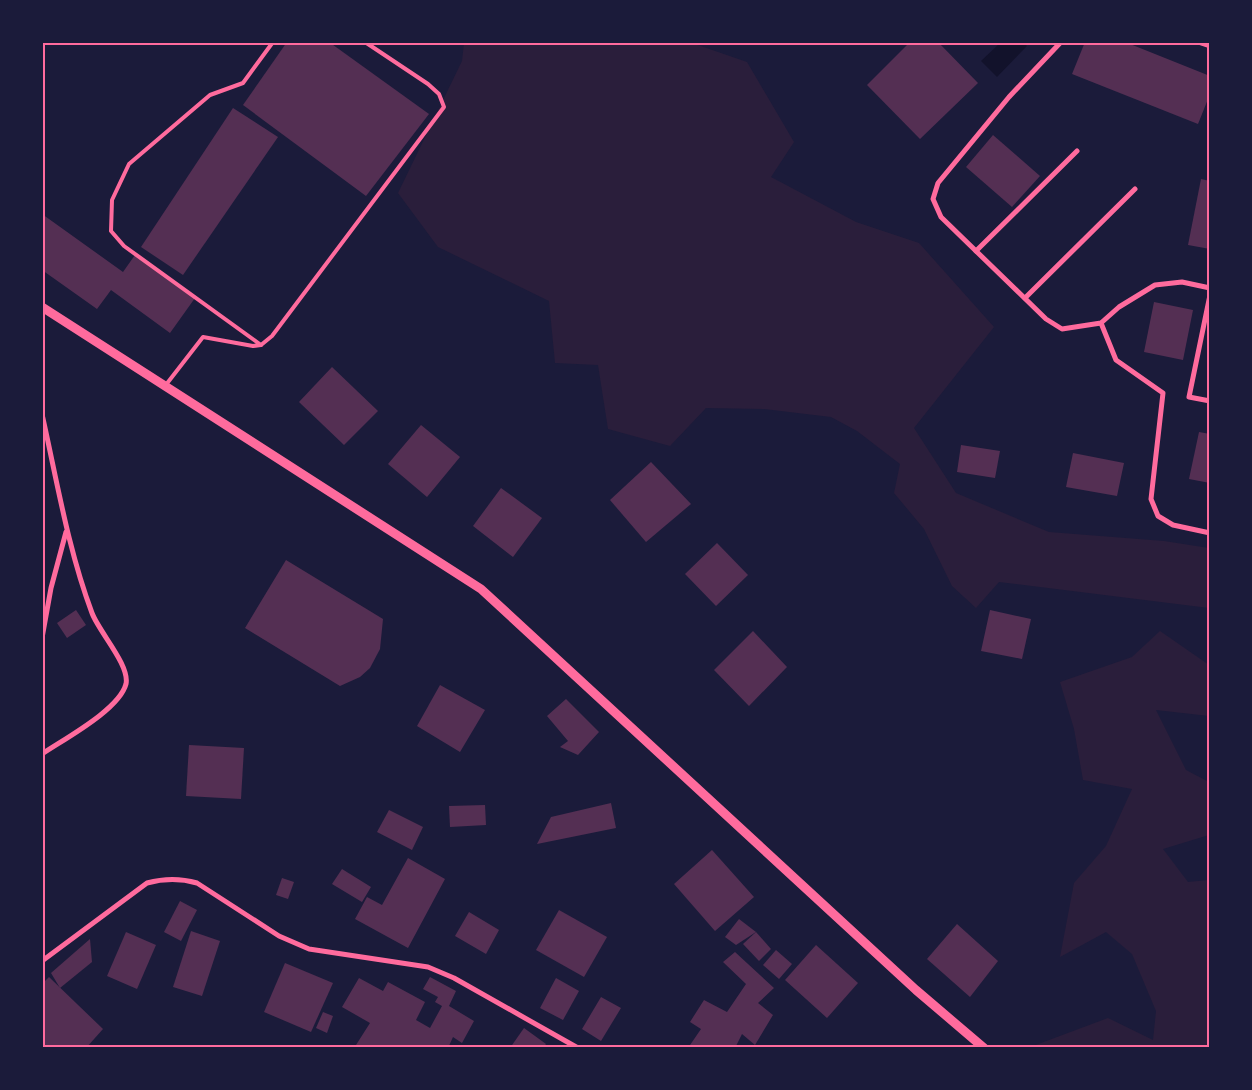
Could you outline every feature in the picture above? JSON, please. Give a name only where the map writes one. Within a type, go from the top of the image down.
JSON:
[{"type":"street","points":[[1061,42],[1009,97],[938,183],[933,198],[941,217],[1046,319],[1062,330],[1100,323],[1119,307],[1155,285],[1182,282],[1210,288]]},
{"type":"street","points":[[1198,42],[1210,46]]},
{"type":"street","points":[[976,251],[1077,151]]},
{"type":"street","points":[[1025,298],[1135,189]]},
{"type":"street","points":[[1210,295],[1189,397],[1210,401]]},
{"type":"street","points":[[42,307],[481,588],[916,990],[984,1048]]},
{"type":"street","points":[[1100,323],[1116,360],[1163,394],[1151,499],[1158,516],[1173,525],[1210,533]]},
{"type":"street","points":[[42,414],[66,532],[93,615],[126,673],[126,684],[109,708],[42,754]]},
{"type":"street","points":[[42,638],[51,588],[66,532]]},
{"type":"street","points":[[42,960],[147,883],[161,879],[183,879],[197,883],[279,936],[309,949],[428,967],[454,978],[578,1048]]},
{"type":"lane","points":[[261,344],[124,246],[111,231],[112,200],[129,164],[210,95],[243,83],[273,42]]},
{"type":"lane","points":[[165,386],[204,337],[253,346],[261,344],[272,336],[444,107],[439,94],[428,84],[365,42]]},
{"type":"shaded area","points":[[464,43],[692,43],[747,62],[794,142],[771,177],[856,222],[919,243],[994,327],[914,428],[956,493],[1049,532],[1164,541],[1209,548],[1209,608],[999,582],[976,608],[952,586],[924,529],[894,493],[900,464],[857,431],[831,417],[764,409],[706,408],[670,446],[608,429],[598,365],[555,363],[549,301],[438,247],[398,193],[462,61]]},
{"type":"shaded area","points":[[1000,43],[1024,43],[1027,46],[997,77],[981,61]]},
{"type":"shaded area","points":[[1160,631],[1209,665],[1209,716],[1156,710],[1186,770],[1209,782],[1209,835],[1163,849],[1188,882],[1209,880],[1209,1047],[1035,1047],[1033,1046],[1108,1018],[1153,1040],[1156,1011],[1132,954],[1106,932],[1060,957],[1074,883],[1106,846],[1132,789],[1083,780],[1074,729],[1060,682],[1132,657]]},
{"type":"building","points":[[287,42],[329,42],[429,114],[366,196],[243,105]]},
{"type":"building","points":[[910,42],[938,42],[978,83],[920,139],[867,85]]},
{"type":"building","points":[[1085,42],[1125,42],[1210,76],[1210,94],[1198,124],[1072,74]]},
{"type":"building","points":[[233,108],[278,137],[183,275],[141,247]]},
{"type":"building","points":[[993,135],[1040,176],[1012,207],[966,167]]},
{"type":"building","points":[[1201,179],[1210,181],[1210,249],[1188,245]]},
{"type":"building","points":[[42,214],[123,272],[135,255],[195,298],[170,333],[111,290],[97,309],[42,270]]},
{"type":"building","points":[[1154,302],[1193,310],[1183,360],[1144,352]]},
{"type":"building","points":[[332,367],[378,411],[344,445],[299,402]]},
{"type":"building","points":[[421,425],[460,457],[427,497],[388,464]]},
{"type":"building","points":[[1199,432],[1210,434],[1210,483],[1189,479]]},
{"type":"building","points":[[961,445],[1000,451],[995,478],[957,472]]},
{"type":"building","points":[[1073,453],[1124,463],[1117,496],[1066,487]]},
{"type":"building","points":[[651,462],[691,504],[646,542],[610,500]]},
{"type":"building","points":[[501,488],[542,518],[513,557],[473,526]]},
{"type":"building","points":[[717,543],[748,575],[716,606],[685,574]]},
{"type":"building","points":[[286,560],[383,619],[380,649],[370,668],[360,677],[340,686],[245,628]]},
{"type":"building","points":[[76,610],[86,625],[67,638],[57,623]]},
{"type":"building","points":[[990,610],[1031,619],[1022,659],[981,651]]},
{"type":"building","points":[[753,631],[787,667],[749,706],[714,670]]},
{"type":"building","points":[[440,685],[485,710],[460,752],[417,726]]},
{"type":"building","points":[[566,699],[599,732],[578,755],[560,747],[568,741],[547,716]]},
{"type":"building","points":[[189,745],[244,748],[241,799],[186,796]]},
{"type":"building","points":[[611,803],[616,828],[537,844],[551,817]]},
{"type":"building","points":[[485,805],[486,825],[450,827],[449,806]]},
{"type":"building","points":[[389,810],[423,827],[412,850],[377,832]]},
{"type":"building","points":[[712,850],[754,897],[715,931],[674,884]]},
{"type":"building","points":[[408,858],[445,879],[408,948],[355,919],[367,897],[382,905]]},
{"type":"building","points":[[342,869],[371,887],[362,902],[332,884]]},
{"type":"building","points":[[282,878],[294,882],[288,899],[276,895]]},
{"type":"building","points":[[180,901],[197,910],[181,941],[164,932]]},
{"type":"building","points":[[559,910],[607,937],[584,977],[536,950]]},
{"type":"building","points":[[469,912],[499,930],[486,954],[455,936]]},
{"type":"building","points":[[739,919],[756,932],[736,945],[725,937]]},
{"type":"building","points":[[957,924],[998,961],[970,997],[927,959]]},
{"type":"building","points":[[191,931],[220,941],[202,996],[173,987]]},
{"type":"building","points":[[126,932],[156,945],[137,989],[107,976]]},
{"type":"building","points":[[756,932],[771,949],[759,961],[743,944]]},
{"type":"building","points":[[90,939],[92,962],[60,988],[51,973]]},
{"type":"building","points":[[816,945],[858,983],[827,1018],[785,980]]},
{"type":"building","points":[[776,950],[792,964],[779,979],[763,965]]},
{"type":"building","points":[[735,952],[774,988],[758,1003],[773,1015],[755,1045],[742,1034],[735,1048],[688,1048],[701,1029],[690,1022],[704,1000],[727,1012],[746,984],[723,962]]},
{"type":"building","points":[[285,963],[333,983],[311,1032],[264,1012]]},
{"type":"building","points":[[49,977],[103,1029],[86,1048],[42,1048],[42,984]]},
{"type":"building","points":[[430,977],[456,991],[449,1006],[474,1021],[462,1043],[453,1037],[448,1048],[360,1048],[356,1045],[370,1023],[342,1007],[359,978],[383,991],[388,982],[425,1002],[416,1020],[430,1028],[442,1006],[435,1002],[438,997],[423,989]]},
{"type":"building","points":[[556,978],[579,991],[563,1020],[540,1008]]},
{"type":"building","points":[[601,997],[621,1008],[601,1041],[582,1029]]},
{"type":"building","points":[[323,1012],[333,1016],[327,1033],[316,1028]]},
{"type":"building","points":[[524,1028],[546,1044],[543,1048],[510,1048]]}]
